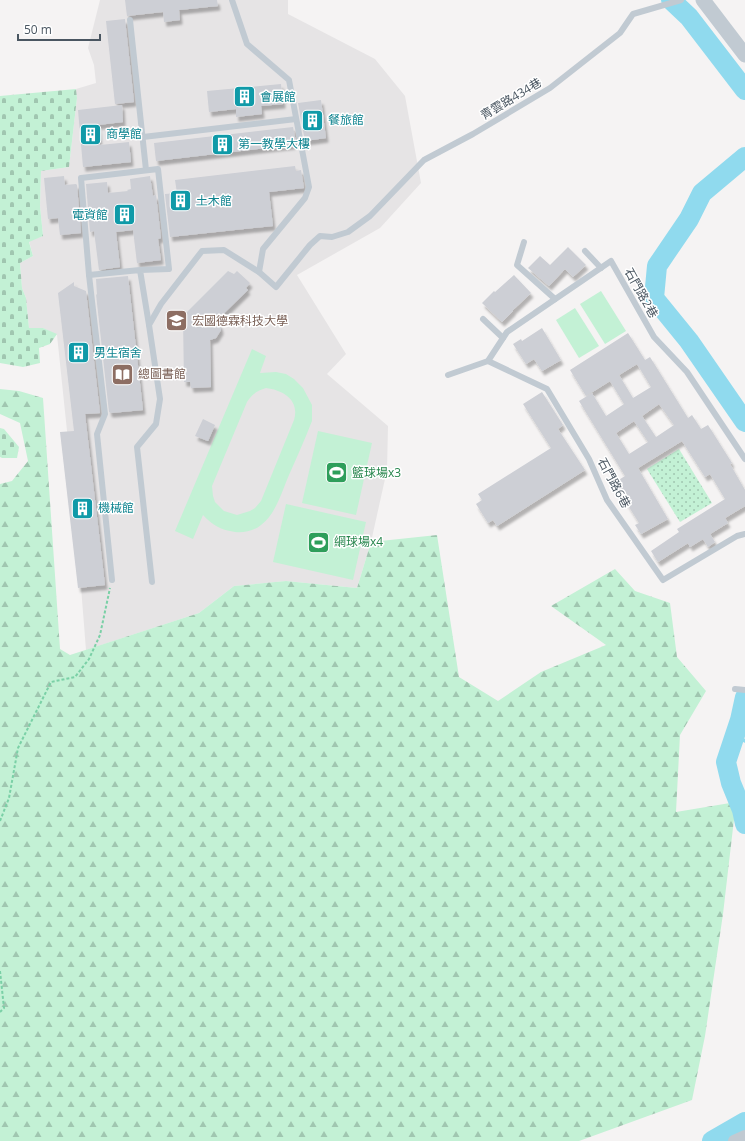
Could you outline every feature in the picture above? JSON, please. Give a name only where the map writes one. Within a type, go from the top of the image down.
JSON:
[{"type":"street","points":[[703,0],[745,55]]},
{"type":"street","points":[[734,1141],[745,1136]]},
{"type":"lane","points":[[149,325],[161,304],[202,251],[224,250],[259,272],[263,249],[305,198],[309,187],[288,80],[246,44],[232,0]]},
{"type":"lane","name":"青雲路434巷","points":[[259,272],[276,287],[310,245],[320,236],[332,237],[348,232],[370,216],[424,160],[472,134],[550,88],[620,33],[634,14],[681,0]]},
{"type":"lane","points":[[130,20],[146,170]]},
{"type":"lane","points":[[143,137],[296,119]]},
{"type":"lane","points":[[89,275],[169,269],[158,169],[81,178],[89,275],[105,414],[97,434],[112,580]]},
{"type":"lane","points":[[524,242],[517,265],[555,299]]},
{"type":"lane","points":[[448,375],[488,361],[507,332],[601,268],[585,251]]},
{"type":"lane","name":"石門路2巷","points":[[601,268],[611,261],[654,337],[687,372],[745,459]]},
{"type":"lane","points":[[140,270],[160,399],[156,424],[138,447],[152,582]]},
{"type":"lane","points":[[483,319],[503,338]]},
{"type":"lane","name":"石門路6巷","points":[[488,361],[546,389],[589,459],[607,500],[663,580],[737,536],[745,534]]},
{"type":"lane","points":[[735,689],[745,690]]},
{"type":"path","points":[[0,821],[9,798],[18,748],[51,682],[75,677],[89,659],[100,635],[112,580]]},
{"type":"path","points":[[0,971],[4,1008],[0,1012]]},
{"type":"shaded area","name":"宏國德霖科技大學","points":[[100,0],[288,0],[288,14],[375,59],[405,96],[421,183],[380,228],[297,275],[346,354],[327,374],[388,426],[387,470],[371,542],[357,588],[286,581],[234,586],[199,613],[86,650],[74,498],[57,335],[43,328],[29,328],[26,298],[22,288],[20,263],[33,256],[29,241],[43,236],[40,206],[41,171],[69,167],[77,98],[76,89],[96,83],[94,65],[88,48]]},
{"type":"green space","points":[[76,89],[77,98],[69,167],[41,171],[40,206],[43,236],[29,242],[33,256],[20,263],[22,288],[26,298],[29,328],[43,328],[57,334],[50,344],[39,348],[40,363],[23,367],[0,363],[0,96]]},
{"type":"green space","points":[[601,291],[626,331],[605,344],[580,304]]},
{"type":"green space","points":[[575,308],[599,346],[579,358],[556,320]]},
{"type":"green space","points":[[252,349],[266,356],[260,373],[276,372],[286,374],[294,379],[303,388],[312,405],[312,421],[304,441],[275,509],[271,515],[258,527],[245,532],[230,531],[210,522],[203,515],[193,539],[175,531]],"holes":[[[266,388],[272,389],[289,397],[295,407],[294,420],[261,501],[250,511],[237,515],[224,511],[215,502],[212,486],[247,402],[257,392]]]},
{"type":"green space","points":[[0,389],[19,391],[43,398],[60,649],[70,655],[199,613],[234,586],[286,581],[357,588],[371,542],[437,535],[459,677],[498,701],[541,672],[606,645],[551,606],[615,569],[635,591],[670,603],[677,657],[706,691],[680,735],[676,812],[736,802],[723,914],[705,1036],[692,1100],[579,1141],[0,1141],[0,484],[12,481],[28,461],[20,423],[0,414]]},
{"type":"green space","points":[[0,428],[4,429],[19,447],[17,458],[0,457]]},
{"type":"green space","name":"籃球場x3","points":[[318,431],[372,443],[356,515],[302,503]]},
{"type":"green space","points":[[679,449],[712,503],[680,522],[647,469]]},
{"type":"green space","name":"網球場x4","points":[[286,504],[366,522],[353,580],[273,562]]},
{"type":"building","points":[[125,0],[217,0],[218,6],[179,10],[180,20],[164,22],[163,12],[127,16]]},
{"type":"building","name":"商學館","points":[[125,19],[134,102],[115,104],[106,21]]},
{"type":"building","name":"會展館","points":[[281,84],[283,104],[261,106],[262,114],[236,117],[236,109],[209,112],[207,91]]},
{"type":"building","name":"餐旅館","points":[[321,100],[326,138],[305,141],[298,103]]},
{"type":"building","name":"商學館","points":[[122,105],[123,122],[98,125],[100,145],[129,142],[131,162],[83,167],[78,110]]},
{"type":"building","name":"第一教學大樓","points":[[293,127],[296,142],[292,142],[293,145],[156,161],[154,143]]},
{"type":"building","name":"土木館","points":[[295,166],[296,171],[301,170],[304,188],[269,192],[273,226],[170,237],[165,194],[177,193],[175,180]]},
{"type":"building","points":[[64,176],[65,185],[77,185],[81,233],[60,235],[58,218],[48,219],[44,178]]},
{"type":"building","name":"電資館","points":[[150,176],[153,196],[156,195],[161,238],[158,239],[161,260],[137,263],[133,230],[116,232],[120,267],[99,270],[94,231],[90,232],[86,184],[107,182],[108,193],[128,191],[127,190],[131,189],[130,179]]},
{"type":"building","points":[[568,247],[586,265],[573,277],[565,269],[549,286],[528,268],[540,256],[550,265]]},
{"type":"building","points":[[228,271],[234,274],[237,271],[250,283],[246,288],[248,290],[216,321],[220,325],[221,330],[216,338],[210,340],[211,387],[191,388],[190,382],[184,382],[183,316]]},
{"type":"building","points":[[514,275],[531,293],[502,322],[482,303]]},
{"type":"building","name":"總圖書館","points":[[128,276],[143,410],[111,413],[109,412],[96,294],[97,295],[96,279]]},
{"type":"building","points":[[74,282],[74,286],[86,291],[100,413],[85,414],[105,585],[78,588],[60,432],[74,431],[58,293]]},
{"type":"building","points":[[542,328],[561,360],[542,371],[534,359],[526,364],[513,344],[521,339],[522,341]]},
{"type":"building","points":[[628,333],[645,360],[650,357],[688,418],[692,415],[701,429],[708,425],[732,463],[730,464],[745,490],[745,506],[725,518],[728,523],[710,534],[715,542],[708,547],[703,539],[690,547],[688,543],[658,562],[651,551],[679,532],[677,529],[725,499],[710,474],[705,477],[682,441],[638,468],[668,519],[641,534],[635,525],[639,523],[614,483],[625,476],[579,401],[592,393],[606,416],[624,404],[610,381],[586,396],[570,370]],"holes":[[[637,364],[651,387],[633,398],[619,375]],[[659,404],[674,425],[656,437],[642,416]],[[634,421],[648,442],[629,454],[616,433]]]},
{"type":"building","points":[[542,392],[563,425],[558,429],[585,470],[497,526],[493,520],[488,523],[476,504],[482,500],[478,494],[551,448],[523,404]]},
{"type":"building","points":[[203,419],[215,425],[208,441],[195,436]]},
{"type":"waterway","points":[[671,0],[689,17],[745,90]]},
{"type":"waterway","points":[[745,157],[702,193],[689,219],[657,266],[654,298],[689,341],[745,422]]},
{"type":"waterway","points":[[745,697],[740,720],[726,762],[731,783],[742,810],[745,824]]},
{"type":"waterway","points":[[735,735],[745,741]]},
{"type":"waterway","points":[[712,1141],[745,1122]]},
{"type":"place","name":"會展館","points":[[245,97]]},
{"type":"place","name":"餐旅館","points":[[312,120]]},
{"type":"place","name":"商學館","points":[[90,134]]},
{"type":"place","name":"第一教學大樓","points":[[223,144]]},
{"type":"place","name":"土木館","points":[[180,201]]},
{"type":"place","name":"電資館","points":[[124,215]]},
{"type":"place","name":"宏國德霖科技大學","points":[[177,321]]},
{"type":"place","name":"男生宿舍","points":[[78,353]]},
{"type":"place","name":"總圖書館","points":[[123,374]]},
{"type":"place","name":"籃球場x3","points":[[337,473]]},
{"type":"place","name":"機械館","points":[[82,508]]},
{"type":"place","name":"網球場x4","points":[[319,542]]}]
